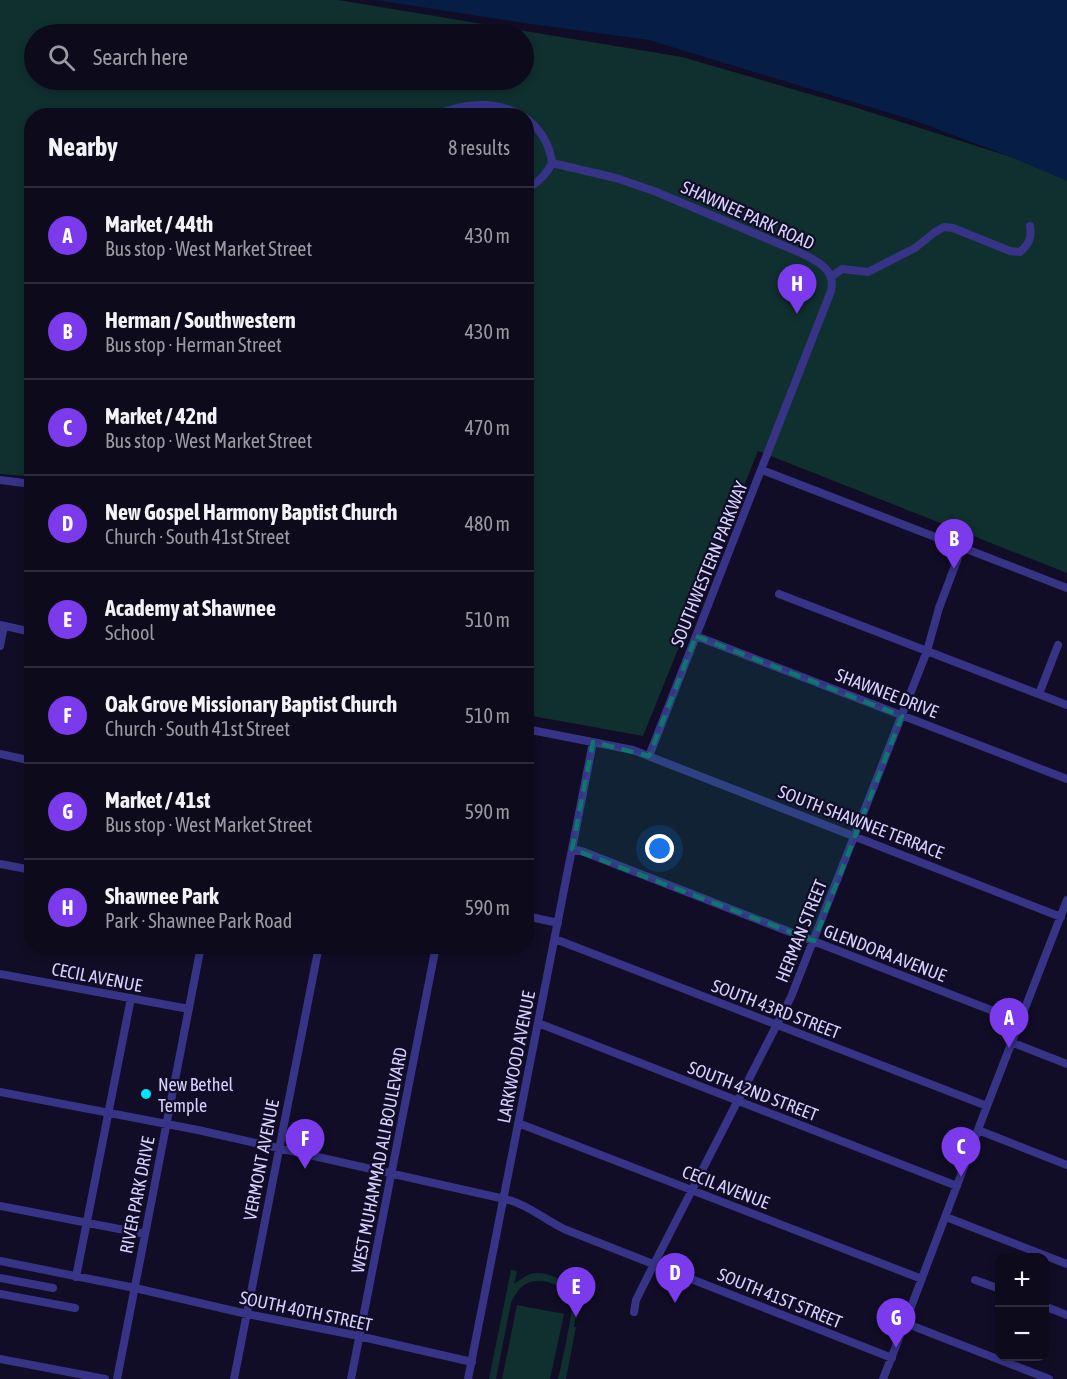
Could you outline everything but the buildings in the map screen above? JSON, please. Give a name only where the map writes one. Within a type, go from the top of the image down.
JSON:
[{"type":"street","points":[[458,108],[485,104],[507,108]]},
{"type":"street","points":[[534,125],[546,142],[552,163],[548,172],[534,185]]},
{"type":"street","name":"SHAWNEE PARK ROAD","points":[[552,163],[616,178],[675,199],[801,253],[821,264],[831,277]]},
{"type":"street","points":[[762,470],[831,291],[831,277],[842,269],[868,272],[915,248],[944,227],[953,228],[1010,251],[1020,252],[1032,237],[1030,226]]},
{"type":"street","name":"SOUTHWESTERN PARKWAY","points":[[649,756],[762,470],[1067,588]]},
{"type":"street","points":[[0,480],[24,483]]},
{"type":"street","name":"HERMAN STREET","points":[[634,1312],[636,1300],[791,997],[927,651],[939,608],[962,547]]},
{"type":"street","points":[[779,594],[1067,705]]},
{"type":"street","points":[[0,646],[2,626],[24,630]]},
{"type":"street","name":"SHAWNEE DRIVE","points":[[696,636],[1067,779]]},
{"type":"street","points":[[1039,694],[1058,645]]},
{"type":"street","points":[[534,731],[633,750],[649,756]]},
{"type":"street","name":"LARKWOOD AVENUE","points":[[468,1379],[593,742]]},
{"type":"street","points":[[0,754],[24,758]]},
{"type":"street","name":"SOUTH SHAWNEE TERRACE","points":[[649,756],[1060,917]]},
{"type":"street","name":"GLENDORA AVENUE","points":[[572,849],[1019,1022]]},
{"type":"street","points":[[0,864],[24,868]]},
{"type":"street","points":[[883,1379],[1067,900]]},
{"type":"street","points":[[534,918],[558,923]]},
{"type":"street","name":"SOUTH 43RD STREET","points":[[555,939],[987,1106]]},
{"type":"street","name":"RIVER PARK DRIVE","points":[[117,1379],[199,954]]},
{"type":"street","name":"VERMONT AVENUE","points":[[234,1379],[317,954]]},
{"type":"street","name":"WEST MUHAMMAD ALI BOULEVARD","points":[[351,1379],[434,954]]},
{"type":"street","name":"CECIL AVENUE","points":[[0,974],[189,1009]]},
{"type":"street","points":[[76,1277],[131,998]]},
{"type":"street","name":"SOUTH 42ND STREET","points":[[538,1023],[957,1186]]},
{"type":"street","points":[[1011,1042],[1067,1064]]},
{"type":"street","name":"SOUTH 41ST STREET","points":[[0,1092],[167,1123],[503,1198],[527,1207],[564,1229],[892,1358]]},
{"type":"street","name":"CECIL AVENUE","points":[[518,1123],[922,1279]]},
{"type":"street","points":[[978,1130],[1067,1165]]},
{"type":"street","points":[[0,1206],[145,1234]]},
{"type":"street","points":[[946,1217],[1067,1264]]},
{"type":"street","name":"SOUTH 40TH STREET","points":[[0,1261],[135,1287],[247,1314],[472,1362]]},
{"type":"street","points":[[0,1278],[52,1288]]},
{"type":"street","points":[[975,1280],[995,1288]]},
{"type":"street","points":[[0,1294],[75,1308]]},
{"type":"street","points":[[1047,1307],[1067,1315]]},
{"type":"street","points":[[905,1323],[1049,1379]]},
{"type":"street","points":[[0,1359],[62,1375],[105,1379]]},
{"type":"highlighted area","points":[[696,636],[902,716],[814,941],[572,849],[593,742],[649,756]]},
{"type":"green space","points":[[0,0],[338,0],[483,24],[24,24],[24,90],[534,90],[534,32],[682,57],[854,107],[1067,177],[1067,573],[758,451],[643,736],[534,716],[534,108],[24,108],[24,476],[0,474]]},
{"type":"green space","points":[[511,1270],[517,1271],[514,1284],[530,1274],[540,1273],[563,1281],[572,1291],[575,1297],[577,1318],[575,1318],[574,1327],[576,1327],[566,1379],[558,1379],[571,1318],[571,1307],[567,1295],[551,1283],[532,1281],[518,1291],[511,1303],[496,1379],[489,1379]]},
{"type":"green space","points":[[517,1305],[564,1314],[550,1379],[502,1379]]},
{"type":"water","points":[[376,0],[1067,0],[1067,181],[916,121],[649,40]]},
{"type":"place","name":"Shawnee Park","points":[[797,314]]},
{"type":"place","name":"Herman / Southwestern","points":[[954,569]]},
{"type":"place","name":"Market / 44th","points":[[1009,1048]]},
{"type":"place","name":"New Bethel Temple","points":[[146,1094]]},
{"type":"place","name":"Oak Grove Missionary Baptist Church","points":[[305,1169]]},
{"type":"place","name":"Market / 42nd","points":[[961,1177]]},
{"type":"place","name":"New Gospel Harmony Baptist Church","points":[[675,1303]]},
{"type":"place","name":"Academy at Shawnee","points":[[576,1317]]},
{"type":"place","name":"Market / 41st","points":[[896,1348]]}]
